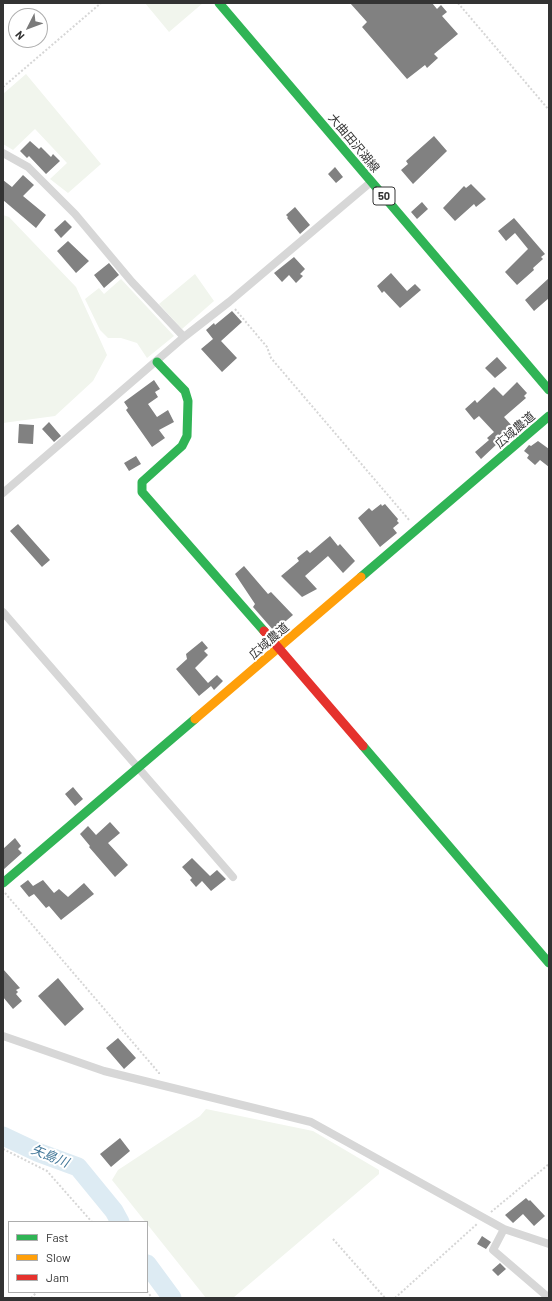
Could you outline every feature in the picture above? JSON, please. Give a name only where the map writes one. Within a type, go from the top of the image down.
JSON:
[{"type":"street","name":"大曲田沢湖線","points":[[219,3],[549,390]]},
{"type":"street","points":[[3,153],[28,166],[59,198],[132,282],[184,337]]},
{"type":"street","points":[[3,493],[157,362],[184,337],[229,302],[371,182]]},
{"type":"street","points":[[157,362],[184,391],[188,401],[187,436],[182,446],[142,482],[142,492],[279,648],[549,963]]},
{"type":"street","name":"広域農道","points":[[3,883],[549,416]]},
{"type":"street","points":[[3,612],[233,877]]},
{"type":"street","points":[[3,1036],[104,1071],[311,1122],[485,1217],[504,1229],[549,1244]]},
{"type":"street","points":[[504,1229],[493,1250],[549,1298]]},
{"type":"path","points":[[3,87],[101,3]]},
{"type":"path","points":[[458,3],[549,110]]},
{"type":"path","points":[[229,302],[267,347],[271,358],[417,529]]},
{"type":"path","points":[[3,891],[159,1073],[157,1085]]},
{"type":"path","points":[[3,1149],[47,1171],[91,1221]]},
{"type":"path","points":[[395,1298],[485,1217],[549,1164]]},
{"type":"path","points":[[333,1239],[385,1298]]},
{"type":"shaded area","points":[[145,3],[203,3],[169,32]]},
{"type":"shaded area","points":[[26,74],[101,164],[68,193],[50,179],[67,163],[35,129],[13,150],[3,144],[3,94]]},
{"type":"shaded area","points":[[3,215],[9,217],[76,287],[107,355],[93,381],[55,416],[3,423]]},
{"type":"shaded area","points":[[195,274],[214,301],[182,329],[159,304]]},
{"type":"shaded area","points":[[121,279],[174,336],[147,358],[137,343],[121,338],[108,338],[100,330],[85,299],[99,288],[104,294]]},
{"type":"shaded area","points":[[206,1109],[313,1131],[379,1170],[379,1174],[233,1298],[206,1298],[148,1225],[148,1221],[145,1221],[112,1180],[118,1170],[200,1116]]},
{"type":"building","points":[[350,3],[432,3],[437,9],[441,5],[447,12],[442,16],[458,34],[434,54],[438,58],[427,68],[425,65],[407,79],[362,27],[367,22]]},
{"type":"building","points":[[434,136],[447,151],[413,184],[401,170],[408,164],[406,161]]},
{"type":"building","points":[[30,141],[39,149],[41,147],[51,157],[53,154],[60,161],[46,174],[29,156],[27,158],[20,151]]},
{"type":"building","points":[[335,167],[343,177],[336,183],[328,174]]},
{"type":"building","points":[[23,175],[34,185],[23,196],[46,215],[36,228],[3,200],[3,180],[12,187]]},
{"type":"building","points":[[471,184],[486,199],[476,207],[474,204],[455,221],[443,208],[464,186],[466,188]]},
{"type":"building","points":[[422,202],[428,209],[417,219],[411,212]]},
{"type":"building","points":[[295,207],[310,225],[300,234],[286,215]]},
{"type":"building","points":[[514,218],[545,254],[541,257],[543,259],[533,268],[534,270],[517,285],[505,272],[528,249],[515,233],[506,241],[498,231]]},
{"type":"building","points":[[65,220],[72,227],[61,238],[54,230]]},
{"type":"building","points":[[68,241],[89,261],[76,273],[57,251]]},
{"type":"building","points":[[294,257],[305,269],[300,274],[303,276],[296,283],[289,275],[282,282],[274,273]]},
{"type":"building","points":[[109,263],[119,275],[104,288],[94,275]]},
{"type":"building","points":[[391,273],[407,291],[415,284],[421,290],[400,308],[384,291],[382,293],[377,286]]},
{"type":"building","points":[[549,278],[549,298],[534,311],[525,300]]},
{"type":"building","points":[[232,311],[242,322],[221,341],[237,358],[222,372],[201,349],[213,339],[206,330],[214,323],[215,325]]},
{"type":"building","points":[[497,357],[507,368],[495,378],[485,368]]},
{"type":"building","points":[[154,380],[160,389],[155,392],[158,397],[148,404],[157,417],[168,410],[174,422],[159,430],[165,438],[152,447],[126,410],[128,408],[124,402]]},
{"type":"building","points":[[517,382],[527,393],[524,396],[526,398],[504,417],[514,428],[481,459],[475,452],[489,440],[487,438],[494,432],[479,416],[474,420],[465,409],[475,400],[477,403],[494,387],[503,396]]},
{"type":"building","points":[[49,422],[61,436],[54,442],[42,429]]},
{"type":"building","points":[[19,424],[34,425],[33,444],[18,443]]},
{"type":"building","points":[[538,441],[549,449],[549,467],[540,460],[535,465],[527,458],[529,455],[524,451],[529,445],[531,446]]},
{"type":"building","points":[[136,456],[141,464],[129,471],[124,463]]},
{"type":"building","points":[[381,504],[382,506],[385,504],[398,519],[397,521],[399,523],[393,528],[397,533],[380,547],[358,518],[369,508],[372,511]]},
{"type":"building","points":[[18,524],[50,560],[42,567],[10,531]]},
{"type":"building","points":[[330,536],[338,546],[340,544],[355,561],[343,573],[328,556],[305,576],[317,589],[302,597],[281,576],[299,561],[297,558],[307,550],[310,553]]},
{"type":"building","points":[[244,566],[268,594],[271,592],[293,615],[274,631],[253,607],[255,604],[235,574]]},
{"type":"building","points":[[202,641],[208,648],[204,651],[208,655],[195,668],[208,683],[217,675],[223,681],[214,690],[211,686],[199,696],[176,669],[187,659],[186,654]]},
{"type":"building","points":[[73,787],[83,799],[75,806],[65,794]]},
{"type":"building","points":[[110,822],[120,833],[108,843],[128,865],[115,877],[89,847],[90,846],[80,834],[88,826],[96,835]]},
{"type":"building","points":[[15,838],[21,846],[18,849],[22,853],[3,870],[3,849]]},
{"type":"building","points":[[192,858],[210,876],[217,870],[226,879],[211,891],[202,881],[196,887],[190,880],[192,878],[182,867]]},
{"type":"building","points":[[28,880],[33,886],[43,880],[54,893],[59,889],[68,897],[84,883],[94,894],[61,920],[49,906],[46,908],[34,894],[29,897],[20,886]]},
{"type":"building","points":[[3,969],[20,988],[16,990],[18,992],[16,994],[22,1001],[13,1009],[3,997]]},
{"type":"building","points":[[58,978],[84,1009],[65,1026],[38,996]]},
{"type":"building","points":[[118,1038],[136,1058],[124,1069],[106,1048]]},
{"type":"building","points":[[120,1138],[130,1151],[111,1167],[100,1154]]},
{"type":"building","points":[[526,1198],[529,1201],[530,1200],[545,1216],[534,1226],[523,1214],[513,1223],[505,1215]]},
{"type":"building","points":[[482,1236],[491,1242],[486,1249],[477,1244]]},
{"type":"building","points":[[500,1263],[506,1269],[498,1276],[492,1270]]},
{"type":"waterway","name":"矢島川","points":[[3,1136],[37,1152],[78,1167],[114,1211],[119,1221]]},
{"type":"waterway","name":"矢島川","points":[[148,1265],[172,1298]]},
{"type":"traffic: fast","points":[[219,3],[549,390]]},
{"type":"traffic: fast","points":[[157,362],[185,391],[188,401],[187,436],[182,446],[142,482],[142,492],[264,631]]},
{"type":"traffic: fast","points":[[361,577],[549,416]]},
{"type":"traffic: fast","points":[[3,883],[195,719]]},
{"type":"traffic: fast","points":[[363,746],[549,963]]},
{"type":"traffic: slow","points":[[195,719],[361,577]]},
{"type":"traffic: jam","points":[[264,631],[363,746]]}]
